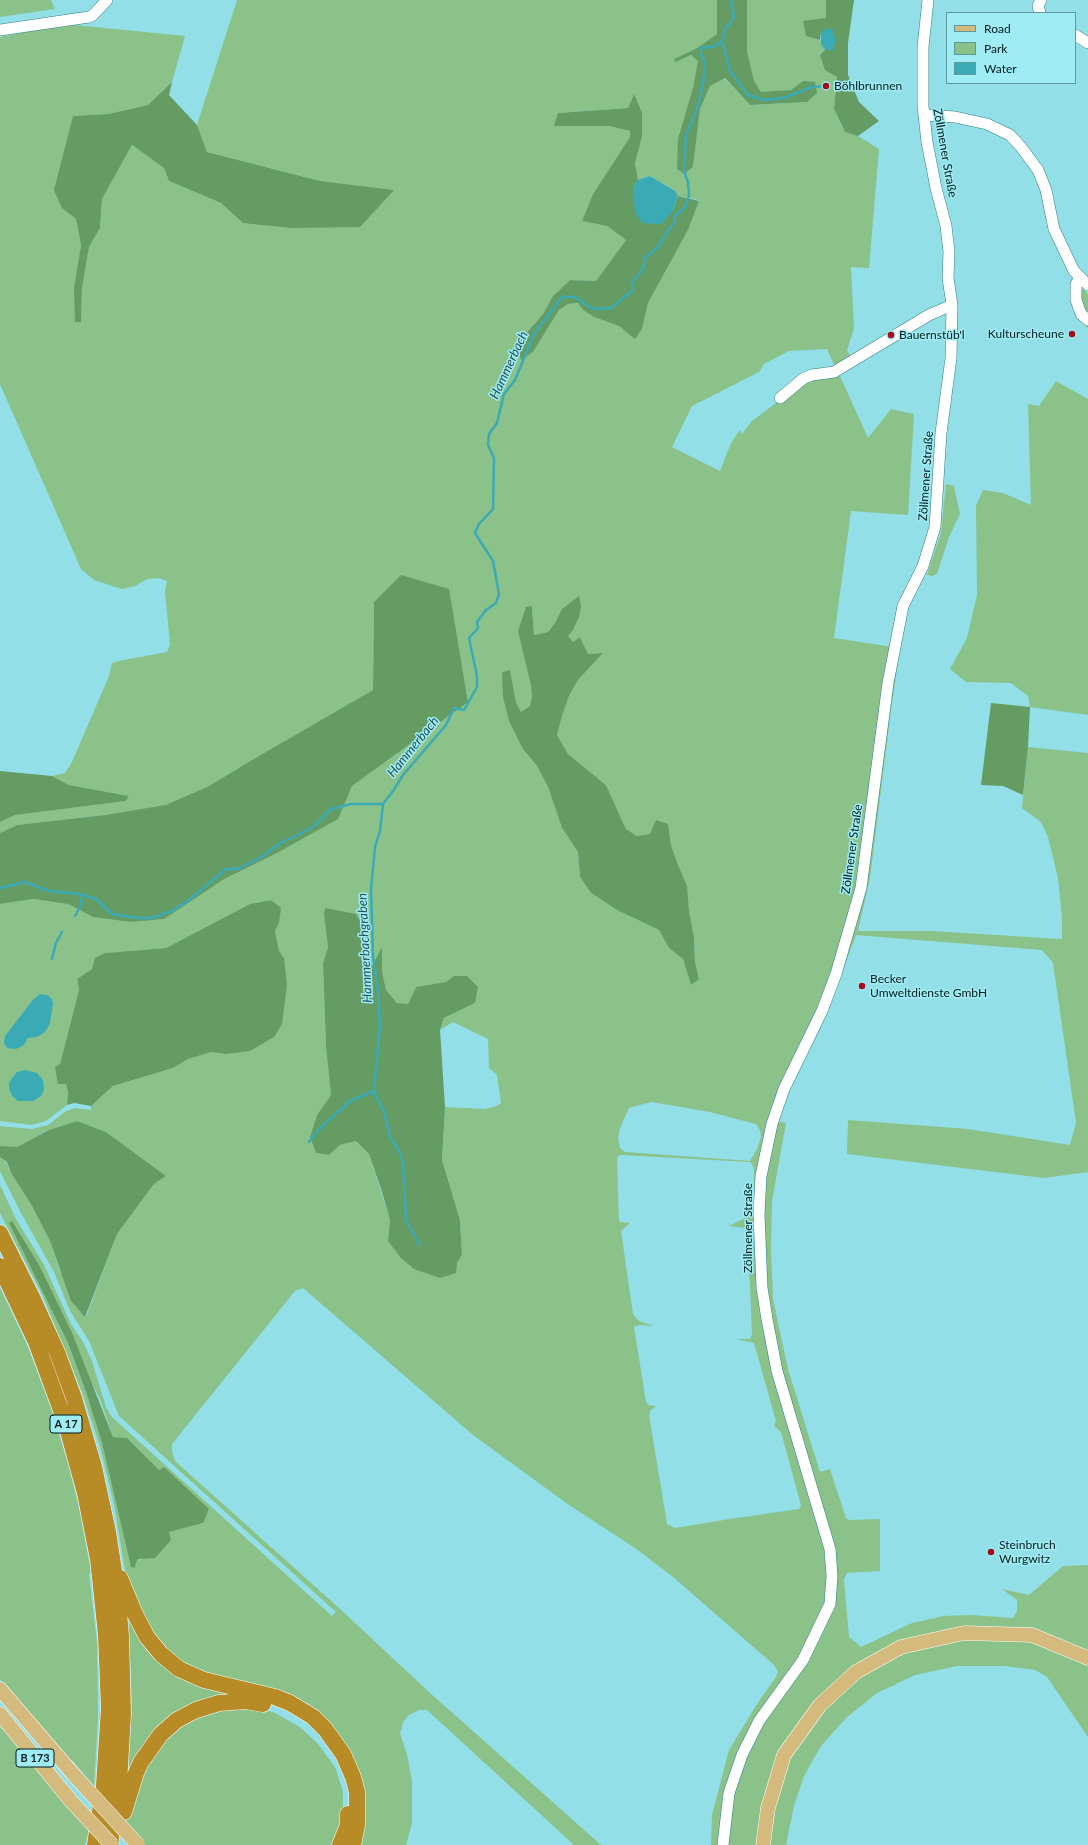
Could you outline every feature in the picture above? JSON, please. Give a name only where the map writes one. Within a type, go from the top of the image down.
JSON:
[{"type":"highway","name":"A 17","points":[[0,1233],[32,1297],[57,1352],[74,1398],[94,1467],[113,1562],[121,1636],[123,1714],[119,1784],[111,1842]]},
{"type":"highway","name":"A 17","points":[[0,1266],[36,1342],[64,1418],[85,1493],[98,1559],[106,1636],[109,1708],[104,1785],[95,1845]]},
{"type":"highway","points":[[113,1562],[140,1625],[153,1646],[169,1661],[190,1675],[204,1680],[275,1697],[290,1703],[313,1717],[325,1729],[343,1754],[353,1777],[357,1792],[357,1825],[352,1845]]},
{"type":"highway","points":[[111,1842],[124,1813],[136,1773],[141,1762],[161,1734],[177,1720],[196,1710],[219,1703],[246,1701],[274,1706],[290,1713],[310,1728],[330,1751],[342,1774],[348,1798],[348,1825],[340,1845]]},
{"type":"main road","points":[[763,1845],[768,1808],[784,1755],[820,1705],[856,1672],[901,1647],[964,1633],[1032,1635],[1088,1658]]},
{"type":"main road","name":"B 173","points":[[0,1690],[73,1774],[138,1845]]},
{"type":"main road","name":"B 173","points":[[0,1714],[71,1801],[111,1842]]},
{"type":"street","points":[[0,30],[88,17],[93,15],[107,0]]},
{"type":"street","name":"Zöllmener Straße","points":[[723,1845],[729,1793],[742,1755],[759,1720],[803,1660],[830,1604],[832,1576],[830,1549],[781,1385],[769,1332],[762,1288],[759,1246],[761,1176],[772,1124],[777,1108],[784,1089],[830,991],[841,960],[861,888],[888,683],[901,612],[923,566],[935,527],[941,433],[950,358],[952,305],[948,278],[949,252],[946,226],[930,157],[922,86],[923,47],[928,0]]},
{"type":"street","points":[[1040,12],[1038,6],[1041,0]]},
{"type":"street","points":[[1076,36],[1088,43]]},
{"type":"street","points":[[925,115],[961,117],[987,124],[1010,136],[1021,147],[1038,170],[1046,190],[1054,229],[1074,271],[1084,282],[1076,284],[1076,300],[1081,314],[1088,320]]},
{"type":"street","points":[[780,398],[804,378],[812,375],[834,372],[929,314],[952,305]]},
{"type":"green space","points":[[0,0],[51,0],[55,9],[0,17]]},
{"type":"green space","points":[[237,0],[717,0],[717,34],[697,48],[674,59],[675,61],[692,55],[699,61],[693,88],[693,167],[700,109],[710,86],[724,78],[750,105],[807,102],[804,81],[791,90],[761,93],[754,82],[747,51],[747,0],[826,0],[826,18],[818,20],[806,36],[820,40],[825,50],[820,55],[837,77],[834,109],[845,132],[858,136],[879,149],[869,268],[851,267],[854,329],[847,350],[852,359],[836,369],[827,349],[789,351],[764,364],[759,372],[692,406],[672,447],[720,471],[731,443],[740,430],[742,434],[752,421],[804,382],[840,376],[868,438],[891,409],[914,414],[908,515],[851,511],[834,638],[900,648],[870,878],[858,931],[931,931],[1062,939],[1062,917],[1058,878],[1048,837],[1041,822],[1022,808],[1028,747],[1088,753],[1088,1172],[1044,1178],[847,1154],[848,1120],[968,1129],[1070,1145],[1076,1123],[1053,963],[1042,950],[856,935],[825,1018],[791,1085],[779,1122],[786,1123],[772,1201],[771,1251],[773,1299],[788,1369],[820,1472],[830,1469],[846,1518],[849,1520],[880,1519],[880,1571],[847,1573],[844,1579],[849,1637],[861,1647],[912,1623],[944,1616],[970,1615],[1013,1618],[1017,1611],[1017,1600],[1002,1589],[1029,1595],[1063,1566],[1088,1565],[1088,1737],[1047,1677],[1035,1670],[1005,1666],[957,1666],[915,1675],[877,1693],[846,1718],[821,1746],[804,1776],[794,1806],[786,1845],[711,1845],[712,1815],[729,1750],[759,1701],[776,1677],[778,1672],[774,1665],[673,1577],[635,1548],[569,1505],[473,1435],[303,1288],[295,1291],[172,1444],[172,1451],[175,1461],[339,1608],[429,1692],[601,1845],[574,1845],[427,1710],[419,1710],[409,1715],[403,1722],[400,1733],[407,1754],[412,1781],[412,1823],[406,1845],[356,1845],[361,1823],[327,1725],[192,1672],[156,1643],[126,1576],[114,1504],[100,1446],[82,1392],[42,1294],[0,1213],[0,1185],[16,1219],[44,1265],[71,1324],[83,1342],[92,1361],[106,1407],[112,1417],[332,1616],[336,1612],[119,1416],[89,1341],[70,1311],[54,1272],[21,1213],[0,1171],[0,1157],[6,1162],[11,1173],[32,1206],[50,1241],[59,1269],[86,1317],[117,1234],[154,1184],[166,1176],[106,1132],[77,1121],[49,1130],[17,1147],[0,1147],[0,1126],[32,1129],[48,1125],[66,1111],[75,1108],[91,1110],[91,1106],[113,1086],[173,1068],[188,1059],[211,1052],[225,1054],[284,958],[279,951],[275,931],[279,923],[271,900],[250,904],[166,948],[105,953],[92,969],[77,979],[79,990],[60,1064],[58,1084],[66,1083],[68,1092],[67,1105],[46,1121],[32,1125],[0,1121],[0,904],[33,899],[68,904],[93,917],[130,922],[277,853],[337,819],[352,786],[468,702],[457,639],[374,602],[373,690],[209,786],[166,806],[105,815],[17,825],[0,833],[0,822],[14,815],[126,801],[129,796],[69,785],[52,776],[65,773],[72,762],[109,676],[112,663],[167,652],[170,645],[165,591],[167,581],[159,578],[147,579],[135,586],[122,589],[94,580],[81,569],[0,384],[0,37],[65,24],[185,36],[172,82],[148,105],[108,114],[73,116],[62,208],[76,219],[81,245],[74,288],[81,322],[82,288],[89,247],[100,228],[102,199],[132,145],[164,168],[169,181],[221,203],[243,223],[393,190],[320,181],[207,152],[197,125]],"holes":[[[634,94],[642,137],[635,163],[638,180],[650,176],[675,191],[678,196],[699,200],[688,230],[648,303],[642,329],[635,338],[619,326],[594,317],[583,310],[578,303],[568,304],[559,310],[533,352],[521,359],[516,345],[543,314],[553,296],[570,280],[596,281],[626,240],[607,226],[582,221],[593,194],[630,137],[630,131],[609,126],[555,126],[558,113],[628,108]],[[532,607],[534,635],[548,632],[555,623],[562,609],[567,635],[573,642],[580,637],[588,654],[603,653],[578,680],[569,696],[557,735],[568,754],[606,785],[626,829],[637,836],[650,834],[668,824],[671,845],[678,865],[694,937],[695,962],[699,978],[691,985],[683,959],[669,948],[659,930],[617,910],[591,893],[580,877],[578,852],[562,828],[548,787],[537,766],[523,749],[502,672],[510,670],[516,702],[521,712],[530,706],[532,696]],[[356,914],[363,925],[366,960],[372,966],[382,948],[382,971],[386,990],[395,1001],[400,1004],[408,1004],[416,987],[447,982],[475,1003],[444,1018],[440,1030],[453,1022],[488,1039],[489,1068],[497,1075],[501,1103],[485,1109],[445,1107],[442,1160],[460,1220],[462,1255],[457,1263],[388,1241],[390,1220],[369,1154],[356,1141],[340,1145],[329,1155],[316,1153],[310,1137],[317,1115],[331,1095],[326,1047],[323,963],[328,947],[324,915]],[[32,1001],[37,1037],[5,1036],[15,1026]],[[651,1102],[710,1112],[756,1124],[760,1130],[761,1137],[757,1149],[750,1161],[625,1152],[620,1148],[618,1139],[620,1128],[629,1108]],[[621,1155],[750,1162],[752,1164],[754,1170],[754,1211],[750,1216],[729,1226],[745,1228],[750,1285],[752,1335],[750,1339],[736,1339],[754,1343],[776,1421],[774,1426],[781,1432],[801,1505],[799,1509],[675,1528],[667,1524],[649,1415],[651,1410],[656,1406],[649,1405],[646,1402],[634,1327],[639,1325],[654,1326],[639,1321],[633,1314],[621,1231],[630,1223],[619,1221],[618,1156]],[[42,1287],[100,1399],[113,1437],[127,1438],[159,1471],[164,1467],[203,1523],[168,1532],[143,1558],[136,1562],[135,1568],[131,1567],[102,1443],[86,1392],[68,1343]]]},
{"type":"green space","points":[[717,0],[747,0],[747,51],[754,81],[761,92],[791,90],[803,81],[815,82],[817,93],[807,102],[750,105],[725,78],[710,86],[700,109],[693,167],[684,174],[677,169],[678,139],[693,88],[698,61],[691,55],[675,62],[674,59],[697,48],[717,34]]},
{"type":"green space","points":[[826,0],[854,0],[848,43],[848,75],[859,102],[879,121],[858,136],[845,132],[834,109],[837,77],[825,70],[820,55],[825,50],[833,49],[821,32],[820,40],[806,36],[803,21],[826,18]]},
{"type":"green space","points":[[172,82],[169,95],[197,125],[207,152],[320,181],[394,190],[360,227],[291,228],[243,223],[221,203],[169,181],[164,168],[132,145],[102,199],[100,228],[89,247],[82,288],[81,322],[75,322],[74,288],[81,245],[76,219],[62,208],[54,190],[73,116],[108,114],[148,105]]},
{"type":"green space","points":[[634,94],[642,113],[642,137],[635,163],[638,180],[633,188],[673,211],[678,196],[699,201],[688,230],[648,303],[642,329],[635,339],[619,326],[594,317],[583,310],[578,303],[568,304],[559,310],[533,352],[521,360],[516,345],[543,314],[553,296],[570,280],[596,281],[626,240],[607,226],[582,221],[593,194],[630,137],[630,131],[609,126],[554,126],[558,113],[628,108]]},
{"type":"green space","points":[[1071,278],[1088,294],[1088,328],[1077,319]]},
{"type":"green space","points":[[1056,381],[1088,399],[1088,715],[1030,707],[1028,696],[1011,683],[966,682],[950,669],[967,638],[977,595],[976,506],[983,490],[1003,493],[1031,505],[1028,404],[1039,406]]},
{"type":"green space","points":[[946,484],[954,486],[960,514],[949,537],[937,574],[932,576],[927,575],[941,533]]},
{"type":"green space","points":[[401,575],[449,589],[468,702],[352,786],[338,819],[277,853],[224,879],[164,919],[130,922],[93,917],[68,904],[33,899],[0,904],[0,833],[17,825],[105,815],[166,805],[209,786],[373,690],[374,602]]},
{"type":"green space","points":[[579,596],[581,606],[579,617],[573,630],[568,636],[573,642],[580,637],[588,654],[603,653],[578,680],[569,696],[557,735],[568,754],[606,785],[626,829],[637,836],[650,834],[656,820],[668,824],[671,845],[687,886],[689,912],[694,937],[695,962],[699,979],[691,985],[683,959],[669,948],[659,930],[617,910],[591,893],[580,877],[578,852],[562,828],[548,787],[537,766],[523,749],[509,721],[503,697],[502,672],[510,670],[516,702],[521,712],[530,706],[532,696],[531,685],[518,631],[526,607],[532,606],[534,635],[548,632],[555,623],[562,609]]},
{"type":"green space","points":[[991,703],[1030,707],[1023,795],[1003,786],[981,785]]},
{"type":"green space","points":[[0,771],[52,776],[69,785],[129,796],[126,801],[15,815],[0,822]]},
{"type":"green space","points":[[271,900],[281,908],[279,923],[275,931],[279,951],[284,958],[287,985],[282,1024],[274,1037],[250,1051],[225,1054],[211,1052],[188,1059],[173,1068],[113,1086],[91,1106],[74,1103],[67,1105],[68,1092],[66,1084],[58,1084],[55,1067],[60,1064],[79,990],[77,979],[92,969],[95,958],[105,953],[166,948],[250,904]]},
{"type":"green space","points":[[325,908],[356,914],[363,925],[366,960],[372,966],[382,947],[382,971],[386,990],[397,1003],[408,1004],[416,987],[446,982],[454,976],[467,976],[478,987],[475,1003],[444,1018],[440,1030],[445,1107],[442,1160],[460,1220],[462,1255],[457,1263],[456,1273],[440,1278],[414,1269],[401,1258],[388,1241],[390,1220],[382,1192],[369,1154],[356,1141],[340,1145],[329,1155],[316,1153],[310,1137],[317,1115],[331,1095],[326,1047],[323,963],[328,947],[324,915]]},
{"type":"green space","points":[[77,1121],[106,1132],[166,1176],[154,1184],[117,1234],[85,1317],[71,1301],[50,1241],[32,1206],[11,1173],[7,1162],[0,1157],[0,1146],[17,1147],[49,1130]]},
{"type":"green space","points":[[12,1221],[39,1265],[72,1333],[113,1437],[127,1438],[159,1470],[164,1467],[209,1509],[203,1523],[169,1532],[171,1540],[155,1558],[139,1559],[136,1562],[135,1568],[131,1567],[102,1443],[86,1392],[68,1343],[9,1223]]},
{"type":"green space","points":[[0,1288],[27,1345],[51,1408],[69,1467],[80,1513],[91,1572],[89,1573],[97,1643],[98,1717],[94,1786],[72,1760],[69,1762],[0,1679]]},
{"type":"green space","points":[[128,1612],[151,1649],[252,1697],[200,1704],[128,1777],[132,1701]]},
{"type":"green space","points":[[218,1709],[257,1709],[273,1712],[300,1727],[318,1744],[335,1767],[343,1792],[343,1823],[333,1845],[146,1845],[126,1822],[130,1803],[156,1745],[186,1724],[194,1716]]},
{"type":"green space","points":[[0,1726],[4,1731],[9,1731],[71,1808],[71,1811],[89,1830],[85,1845],[0,1845]]},
{"type":"water","points":[[828,28],[833,31],[836,42],[833,50],[825,50],[821,44],[821,32]]},
{"type":"water","points":[[650,176],[675,191],[678,196],[673,211],[661,224],[642,223],[635,212],[633,188],[638,180]]},
{"type":"water","points":[[40,994],[47,995],[52,999],[53,1004],[50,1023],[45,1032],[37,1037],[28,1038],[24,1045],[16,1049],[7,1048],[4,1043],[5,1036],[32,1001]]},
{"type":"water","points":[[25,1070],[37,1073],[43,1080],[44,1090],[41,1096],[33,1101],[18,1101],[12,1096],[9,1088],[9,1083],[17,1072]]},
{"type":"waterway","name":"Hammerbach","points":[[0,888],[25,882],[49,891],[80,894],[96,899],[112,914],[138,918],[152,918],[172,911],[190,899],[226,869],[238,869],[260,858],[279,844],[313,827],[331,809],[351,804],[383,804],[403,775],[446,725],[454,708],[464,710],[477,687],[477,676],[469,638],[478,628],[477,622],[486,610],[496,603],[499,594],[493,561],[475,533],[479,524],[493,509],[494,458],[488,445],[489,434],[497,423],[504,394],[515,380],[534,334],[562,297],[575,297],[593,309],[611,308],[633,290],[632,282],[643,269],[645,258],[658,247],[675,222],[674,217],[686,206],[689,195],[688,182],[684,171],[686,135],[697,109],[703,84],[705,63],[700,48],[713,47],[722,41],[725,29],[730,24],[734,16],[731,0]]},
{"type":"waterway","points":[[722,41],[730,71],[748,95],[764,100],[784,98],[812,87],[826,86]]},
{"type":"waterway","name":"Hammerbachgraben","points":[[383,804],[380,831],[375,847],[371,889],[373,957],[378,989],[380,1026],[374,1091],[384,1111],[390,1137],[399,1151],[403,1161],[406,1220],[420,1245]]},
{"type":"waterway","points":[[75,916],[82,903],[80,894]]},
{"type":"waterway","points":[[52,959],[56,943],[62,932]]},
{"type":"waterway","name":"Hammerbachgraben","points":[[309,1142],[319,1129],[350,1101],[374,1091]]},
{"type":"place","name":"Böhlbrunnen","points":[[826,86]]},
{"type":"place","name":"Kulturscheune","points":[[1072,334]]},
{"type":"place","name":"Bauernstüb'l","points":[[891,335]]},
{"type":"place","name":"Becker Umweltdienste GmbH","points":[[862,986]]},
{"type":"place","name":"Steinbruch Wurgwitz","points":[[991,1552]]}]
